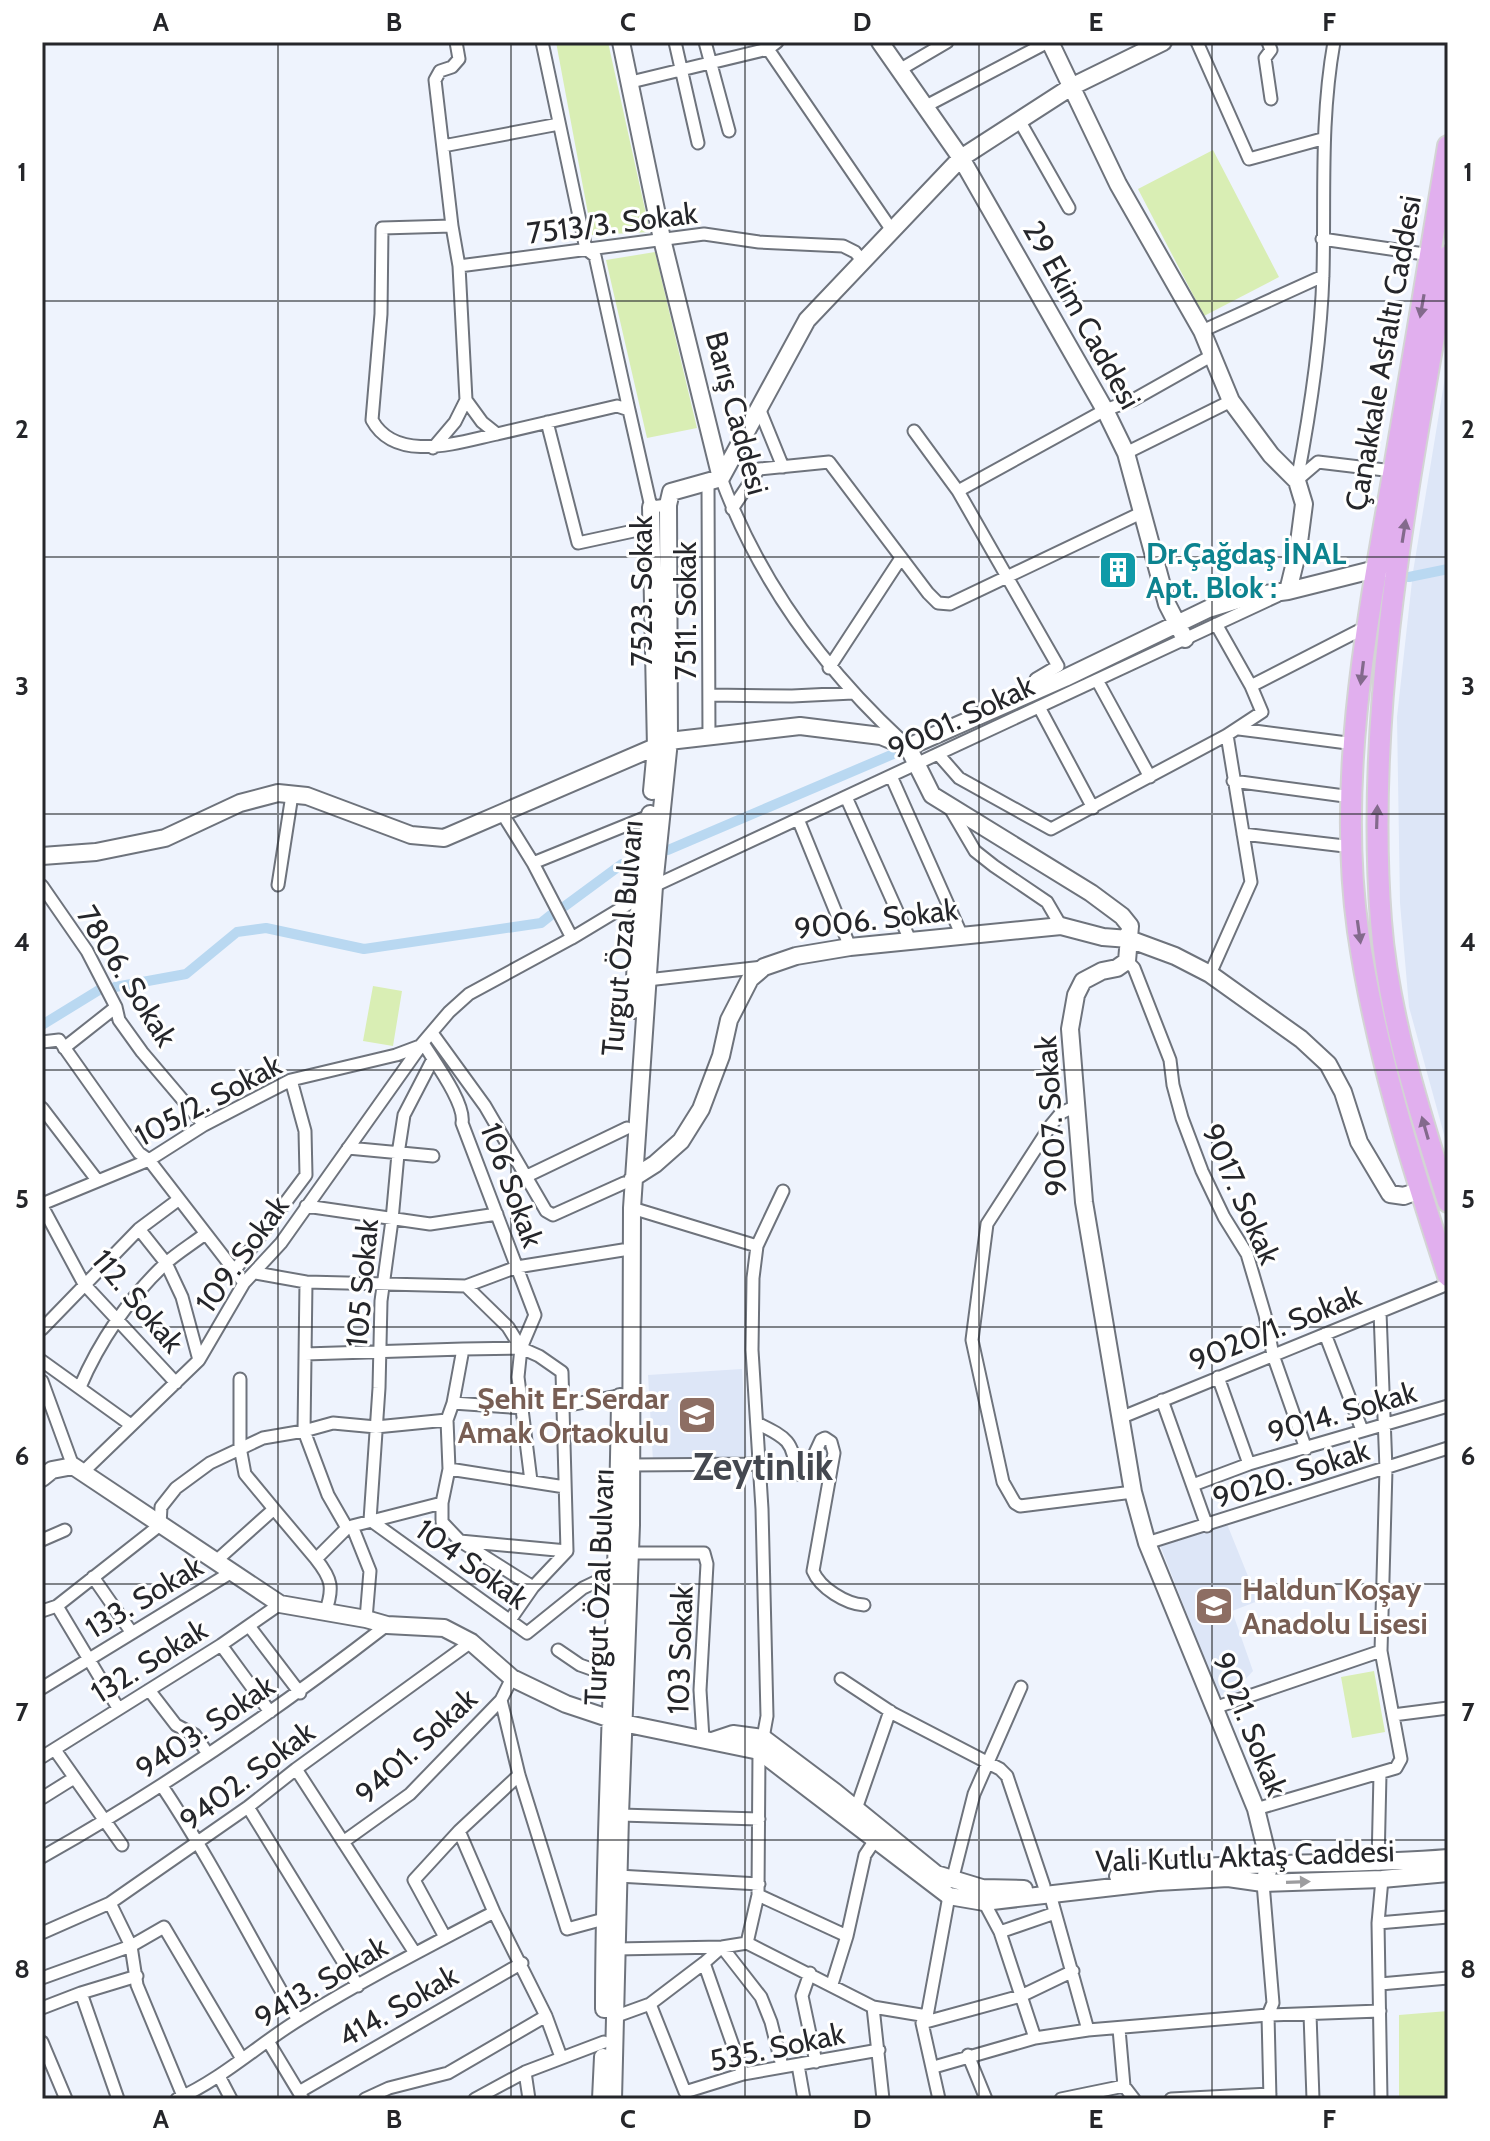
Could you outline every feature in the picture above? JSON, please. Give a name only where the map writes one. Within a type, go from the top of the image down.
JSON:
[{"type":"highway","name":"Çanakkale Asfaltı Caddesi","points":[[1448,146],[1439,255],[1381,696],[1377,831],[1381,924],[1396,1017],[1448,1202]]},
{"type":"highway","name":"Çanakkale Asfaltı Caddesi","points":[[1439,255],[1393,471],[1376,569],[1355,744],[1352,797],[1358,928],[1375,1025],[1420,1190],[1448,1276]]},
{"type":"street","points":[[433,448],[455,422],[466,400],[459,266],[435,80],[440,71],[452,67],[459,59],[456,42]]},
{"type":"street","points":[[542,42],[586,249],[595,256],[629,410],[660,506],[652,527],[663,744]]},
{"type":"street","name":"Barış Caddesi","points":[[621,42],[714,480],[790,613],[829,668],[908,747]]},
{"type":"street","points":[[675,42],[698,143]]},
{"type":"street","points":[[705,42],[729,131]]},
{"type":"street","name":"29 Ekim Caddesi","points":[[882,42],[961,158],[1105,410],[1126,453],[1167,604],[1185,639]]},
{"type":"street","points":[[901,69],[947,42]]},
{"type":"street","points":[[926,106],[1049,42],[1118,184],[1202,331],[1231,401],[1271,455],[1297,481]]},
{"type":"street","points":[[714,480],[759,408],[807,320],[961,158],[1071,87],[1163,42]]},
{"type":"street","points":[[1197,42],[1249,159],[1322,139]]},
{"type":"street","points":[[1268,42],[1271,50],[1265,58],[1271,99]]},
{"type":"street","points":[[1288,591],[1298,550],[1304,504],[1297,481],[1309,416],[1323,276],[1322,139],[1334,42]]},
{"type":"street","points":[[631,82],[772,45],[891,229]]},
{"type":"street","points":[[1019,120],[1069,208]]},
{"type":"street","points":[[443,146],[559,124]]},
{"type":"street","points":[[452,226],[382,228],[381,314],[372,420],[378,432],[402,443],[433,448],[617,406],[629,410]]},
{"type":"street","name":"7513/3. Sokak","points":[[459,266],[704,234],[759,242],[843,246],[862,260]]},
{"type":"street","points":[[1322,239],[1439,255]]},
{"type":"street","points":[[1202,331],[1323,276]]},
{"type":"street","points":[[958,491],[1211,356]]},
{"type":"street","points":[[466,400],[482,422],[497,434]]},
{"type":"street","points":[[1126,453],[1231,401]]},
{"type":"street","points":[[759,408],[783,467]]},
{"type":"street","points":[[547,422],[578,543],[652,527]]},
{"type":"street","points":[[914,431],[958,491],[1058,666],[1036,679],[1040,688]]},
{"type":"street","points":[[732,509],[759,469],[829,462],[938,603],[950,604],[1141,513]]},
{"type":"street","points":[[1297,481],[1318,462],[1393,471]]},
{"type":"street","name":"7523. Sokak","points":[[663,744],[660,506],[671,492],[714,480]]},
{"type":"street","name":"7511. Sokak","points":[[709,738],[714,480]]},
{"type":"street","points":[[829,668],[901,558]]},
{"type":"street","points":[[908,747],[1177,622],[1250,596],[1288,591],[1376,569],[1398,569]]},
{"type":"street","name":"9001. Sokak","points":[[654,886],[1288,591]]},
{"type":"street","points":[[938,754],[959,778],[1051,829],[1239,729],[1262,712],[1216,624]]},
{"type":"street","points":[[1251,686],[1317,655],[1368,626]]},
{"type":"street","points":[[1097,680],[1150,777]]},
{"type":"street","points":[[709,695],[853,693]]},
{"type":"street","points":[[1039,707],[1093,808]]},
{"type":"street","points":[[42,856],[96,852],[165,838],[260,796],[278,793],[307,796],[411,835],[444,838],[663,744],[800,726],[881,736],[908,747],[932,795],[1091,893],[1122,916],[1130,926],[1127,961]]},
{"type":"street","points":[[1239,729],[1355,744]]},
{"type":"street","points":[[1210,974],[1251,882],[1227,735]]},
{"type":"street","name":"Turgut Özal Bulvarı","points":[[601,2099],[604,1919],[624,1556],[632,1208],[627,1128],[640,897],[649,816],[663,744]]},
{"type":"street","name":"Turgut Özal Bulvarı","points":[[613,2099],[620,1815],[617,1721],[611,1676],[632,1465],[626,1394],[623,1250],[647,980],[663,744]]},
{"type":"street","points":[[891,776],[962,936]]},
{"type":"street","points":[[1233,781],[1352,797]]},
{"type":"street","points":[[278,885],[292,795]]},
{"type":"street","points":[[846,797],[910,940]]},
{"type":"street","points":[[950,808],[975,851],[1047,902],[1061,926],[1103,937],[1129,939],[1175,956],[1210,974],[1267,1013],[1328,1064],[1343,1092],[1359,1142],[1390,1194],[1404,1196],[1420,1190]]},
{"type":"street","points":[[502,813],[533,863],[572,938]]},
{"type":"street","points":[[533,863],[649,816]]},
{"type":"street","points":[[798,819],[850,947]]},
{"type":"street","points":[[1243,834],[1353,847]]},
{"type":"street","name":"7806. Sokak","points":[[42,886],[87,951],[116,1007],[119,1020],[204,1125]]},
{"type":"street","points":[[628,1180],[553,1215],[546,1211],[485,1106],[425,1041],[469,994],[572,938],[654,886]]},
{"type":"street","name":"9006. Sokak","points":[[628,1180],[655,1164],[681,1141],[701,1109],[721,1056],[729,1020],[750,979],[764,967],[796,956],[850,947],[1061,926]]},
{"type":"street","name":"9007. Sokak","points":[[1127,961],[1083,981],[1076,995],[1070,1029],[1084,1202],[1133,1492],[1147,1543]]},
{"type":"street","name":"9017. Sokak","points":[[1127,961],[1134,968],[1170,1060],[1182,1118],[1202,1171],[1224,1217],[1247,1254],[1273,1355],[1306,1449]]},
{"type":"street","points":[[647,980],[764,967]]},
{"type":"street","points":[[64,1048],[116,1007]]},
{"type":"street","points":[[42,1042],[59,1040],[139,1153],[149,1160],[244,1283]]},
{"type":"street","name":"106 Sokak","points":[[425,1041],[464,1116],[462,1123],[535,1315],[521,1348],[518,1377],[531,1481]]},
{"type":"street","name":"105/2. Sokak","points":[[42,1205],[149,1160],[204,1125],[291,1080],[396,1055],[425,1041]]},
{"type":"street","name":"109. Sokak","points":[[78,1470],[199,1360],[244,1283],[281,1243],[425,1041]]},
{"type":"street","name":"105 Sokak","points":[[370,1520],[383,1284],[398,1154],[404,1115],[433,1059]]},
{"type":"street","points":[[235,1270],[306,1175],[305,1131],[291,1080]]},
{"type":"street","points":[[464,1116],[485,1106]]},
{"type":"street","points":[[1076,1106],[1061,1113],[1051,1125],[987,1224],[972,1340],[1003,1482],[1015,1503],[1020,1506],[1133,1492]]},
{"type":"street","points":[[42,1108],[97,1180]]},
{"type":"street","points":[[525,1177],[627,1128]]},
{"type":"street","points":[[348,1148],[433,1156]]},
{"type":"street","points":[[747,1943],[758,1890],[761,1745],[767,1716],[752,1350],[753,1278],[757,1246],[783,1191]]},
{"type":"street","points":[[42,1329],[139,1229],[178,1200]]},
{"type":"street","name":"112. Sokak","points":[[42,1205],[84,1284],[176,1383]]},
{"type":"street","points":[[306,1206],[430,1224],[497,1214]]},
{"type":"street","points":[[632,1208],[757,1246]]},
{"type":"street","points":[[139,1229],[166,1263],[182,1297],[199,1360]]},
{"type":"street","points":[[80,1387],[92,1358],[119,1320],[166,1263],[205,1234]]},
{"type":"street","points":[[256,1273],[306,1282],[466,1286],[517,1267],[623,1250]]},
{"type":"street","points":[[306,1282],[304,1431],[328,1495],[350,1527],[370,1571],[366,1619]]},
{"type":"street","name":"9020/1. Sokak","points":[[1120,1418],[1448,1284]]},
{"type":"street","points":[[466,1286],[508,1327],[521,1348]]},
{"type":"street","points":[[1256,1809],[1380,1774],[1396,1768],[1401,1759],[1381,1651],[1386,1469],[1380,1312]]},
{"type":"street","points":[[1325,1334],[1362,1430]]},
{"type":"street","points":[[305,1354],[521,1348],[562,1372],[567,1551],[533,1587],[510,1620]]},
{"type":"street","points":[[463,1349],[447,1420],[449,1469],[442,1503],[442,1522],[460,1541],[533,1587]]},
{"type":"street","points":[[42,1361],[131,1425]]},
{"type":"street","points":[[1218,1377],[1249,1464]]},
{"type":"street","points":[[240,1379],[240,1447],[245,1474],[329,1576],[325,1613]]},
{"type":"street","points":[[42,1381],[78,1470]]},
{"type":"street","points":[[564,1406],[626,1394]]},
{"type":"street","points":[[1162,1400],[1207,1526]]},
{"type":"street","points":[[453,1403],[524,1408]]},
{"type":"street","name":"9014. Sokak","points":[[1193,1485],[1249,1464],[1448,1406]]},
{"type":"street","points":[[42,1611],[57,1606],[160,1525],[161,1507],[176,1488],[210,1463],[240,1447],[263,1438],[333,1423],[376,1427],[447,1420]]},
{"type":"street","points":[[757,1423],[777,1433],[791,1445],[795,1453],[795,1472],[798,1474],[809,1466],[821,1440],[825,1438],[831,1442],[834,1453],[813,1571],[822,1585],[857,1605],[864,1605]]},
{"type":"street","name":"9020. Sokak","points":[[1147,1543],[1448,1448]]},
{"type":"street","points":[[632,1465],[759,1464]]},
{"type":"street","points":[[449,1469],[565,1487]]},
{"type":"street","points":[[42,1478],[52,1470],[78,1470],[280,1604],[387,1625],[444,1628],[471,1642],[512,1678],[566,1704],[617,1721],[708,1740],[733,1734],[761,1745]]},
{"type":"street","points":[[316,1559],[350,1527],[442,1503]]},
{"type":"street","points":[[216,1561],[274,1509]]},
{"type":"street","name":"104 Sokak","points":[[370,1520],[527,1633],[583,1588],[608,1576],[624,1556]]},
{"type":"street","points":[[42,1540],[65,1530]]},
{"type":"street","points":[[460,1541],[567,1551]]},
{"type":"street","name":"9021. Sokak","points":[[1147,1543],[1256,1809],[1270,1866]]},
{"type":"street","name":"103 Sokak","points":[[624,1556],[704,1553],[707,1556],[700,1690],[708,1740]]},
{"type":"street","name":"133. Sokak","points":[[42,1688],[230,1573]]},
{"type":"street","points":[[93,1577],[132,1633]]},
{"type":"street","name":"132. Sokak","points":[[42,1757],[221,1645],[280,1604]]},
{"type":"street","points":[[57,1606],[118,1708]]},
{"type":"street","name":"9403. Sokak","points":[[42,1857],[162,1786],[300,1693],[387,1625]]},
{"type":"street","points":[[249,1626],[300,1693]]},
{"type":"street","name":"9402. Sokak","points":[[42,1933],[110,1903],[248,1807],[471,1642]]},
{"type":"street","points":[[221,1645],[270,1712]]},
{"type":"street","points":[[558,1650],[580,1665],[611,1676]]},
{"type":"street","points":[[1214,1708],[1381,1651]]},
{"type":"street","name":"9401. Sokak","points":[[343,1842],[410,1794],[501,1700],[512,1678]]},
{"type":"street","points":[[841,1679],[890,1711],[1007,1776],[1055,1913],[1088,2030]]},
{"type":"street","points":[[939,2099],[925,2020],[950,1888],[974,1794],[1021,1687]]},
{"type":"street","points":[[149,1690],[176,1725],[195,1735],[208,1754]]},
{"type":"street","points":[[501,1700],[519,1775],[567,1929],[604,1919]]},
{"type":"street","points":[[1393,1715],[1448,1708]]},
{"type":"street","points":[[856,1809],[890,1711]]},
{"type":"street","name":"Vali Kutlu Aktaş Caddesi","points":[[761,1745],[856,1809],[950,1888],[1047,1890],[1228,1878],[1263,1883],[1380,1872],[1448,1858]]},
{"type":"street","name":"Vali Kutlu Aktaş Caddesi","points":[[761,1745],[875,1840],[950,1888],[984,1902],[1173,1867],[1270,1866],[1448,1873]]},
{"type":"street","points":[[55,1750],[122,1845]]},
{"type":"street","points":[[296,1769],[415,1953]]},
{"type":"street","points":[[1380,1774],[1378,1923],[1381,2099]]},
{"type":"street","points":[[445,1937],[414,1880],[459,1831],[519,1775]]},
{"type":"street","points":[[42,1798],[74,1778]]},
{"type":"street","points":[[162,1786],[199,1842],[237,1916],[298,2020]]},
{"type":"street","points":[[248,1807],[358,1986]]},
{"type":"street","points":[[620,1815],[759,1819]]},
{"type":"street","points":[[459,1831],[494,1912],[546,2016],[561,2057]]},
{"type":"street","points":[[832,1984],[847,1936],[865,1855],[875,1840]]},
{"type":"street","points":[[1171,2099],[1270,2096],[1268,2015],[1273,2003],[1263,1883],[1270,1866]]},
{"type":"street","points":[[618,1876],[758,1890],[847,1936]]},
{"type":"street","points":[[984,1902],[1000,1932],[1035,2038]]},
{"type":"street","points":[[110,1903],[131,1946],[137,1985],[180,2098]]},
{"type":"street","name":"9413. Sokak","points":[[180,2098],[219,2076],[298,2020],[494,1912]]},
{"type":"street","points":[[1000,1932],[1055,1913]]},
{"type":"street","points":[[1378,1923],[1448,1917]]},
{"type":"street","points":[[42,1978],[131,1946],[164,1927],[242,2059]]},
{"type":"street","points":[[616,1949],[722,1947],[747,1943],[873,2007],[925,2020],[1021,1996],[1073,1971]]},
{"type":"street","points":[[614,2017],[650,2004],[722,1947]]},
{"type":"street","points":[[722,1947],[761,1997],[782,2066]]},
{"type":"street","name":"414. Sokak","points":[[301,2096],[522,1963]]},
{"type":"street","points":[[704,1963],[743,2074]]},
{"type":"street","points":[[810,1973],[802,1996],[816,2062]]},
{"type":"street","points":[[42,2008],[137,1976]]},
{"type":"street","points":[[1380,1984],[1448,1978]]},
{"type":"street","points":[[81,1993],[118,2099]]},
{"type":"street","name":"535. Sokak","points":[[650,2004],[685,2092],[743,2074],[879,2050]]},
{"type":"street","points":[[873,2007],[883,2099]]},
{"type":"street","points":[[934,2067],[1035,2038],[1088,2030],[1268,2015],[1380,2011]]},
{"type":"street","points":[[1310,2014],[1313,2099]]},
{"type":"street","points":[[365,2099],[389,2088],[448,2073],[546,2016]]},
{"type":"street","points":[[1119,2029],[1124,2086],[1134,2099]]},
{"type":"street","points":[[268,2041],[301,2096]]},
{"type":"street","points":[[42,2042],[47,2067],[66,2099]]},
{"type":"street","points":[[475,2099],[489,2095],[525,2072],[604,2042]]},
{"type":"street","points":[[968,2055],[986,2099]]},
{"type":"street","points":[[798,2065],[804,2099]]},
{"type":"street","points":[[525,2072],[529,2099]]},
{"type":"street","points":[[219,2076],[231,2099]]},
{"type":"street","points":[[1061,2099],[1124,2086]]},
{"type":"shaded area","points":[[1446,371],[1448,1149],[1409,1007],[1400,903],[1397,717],[1413,572]]},
{"type":"shaded area","name":"Şehit Er Serdar Amak Ortaokulu","points":[[742,1369],[747,1456],[653,1461],[648,1375]]},
{"type":"shaded area","name":"Haldun Koşay Anadolu Lisesi","points":[[1227,1524],[1258,1601],[1232,1611],[1253,1671],[1241,1684],[1243,1690],[1219,1696],[1160,1545]]},
{"type":"green space","points":[[556,42],[608,42],[650,232],[592,235]]},
{"type":"green space","points":[[1213,150],[1279,277],[1204,316],[1138,189]]},
{"type":"green space","points":[[655,252],[697,428],[647,438],[606,260]]},
{"type":"green space","points":[[373,986],[402,991],[393,1046],[363,1041]]},
{"type":"green space","points":[[1374,1671],[1385,1732],[1352,1738],[1341,1677]]},
{"type":"green space","points":[[1448,2011],[1448,2099],[1399,2099],[1399,2015]]},
{"type":"waterway","points":[[1409,577],[1448,569]]},
{"type":"waterway","points":[[1191,628],[1244,605]]},
{"type":"waterway","points":[[1146,647],[1175,635]]},
{"type":"waterway","points":[[668,850],[898,752]]},
{"type":"waterway","points":[[565,906],[622,864]]},
{"type":"waterway","points":[[115,987],[186,974],[237,932],[266,928],[364,949],[541,923],[551,915]]},
{"type":"waterway","points":[[42,1025],[99,990]]},
{"type":"place","name":"Dr.Çağdaş İNAL Apt. Blok :","points":[[1118,570]]},
{"type":"place","name":"Şehit Er Serdar Amak Ortaokulu","points":[[697,1415]]},
{"type":"place","name":"Haldun Koşay Anadolu Lisesi","points":[[1214,1606]]},
{"type":"district","name":"Zeytinlik","points":[[763,1466]]}]
